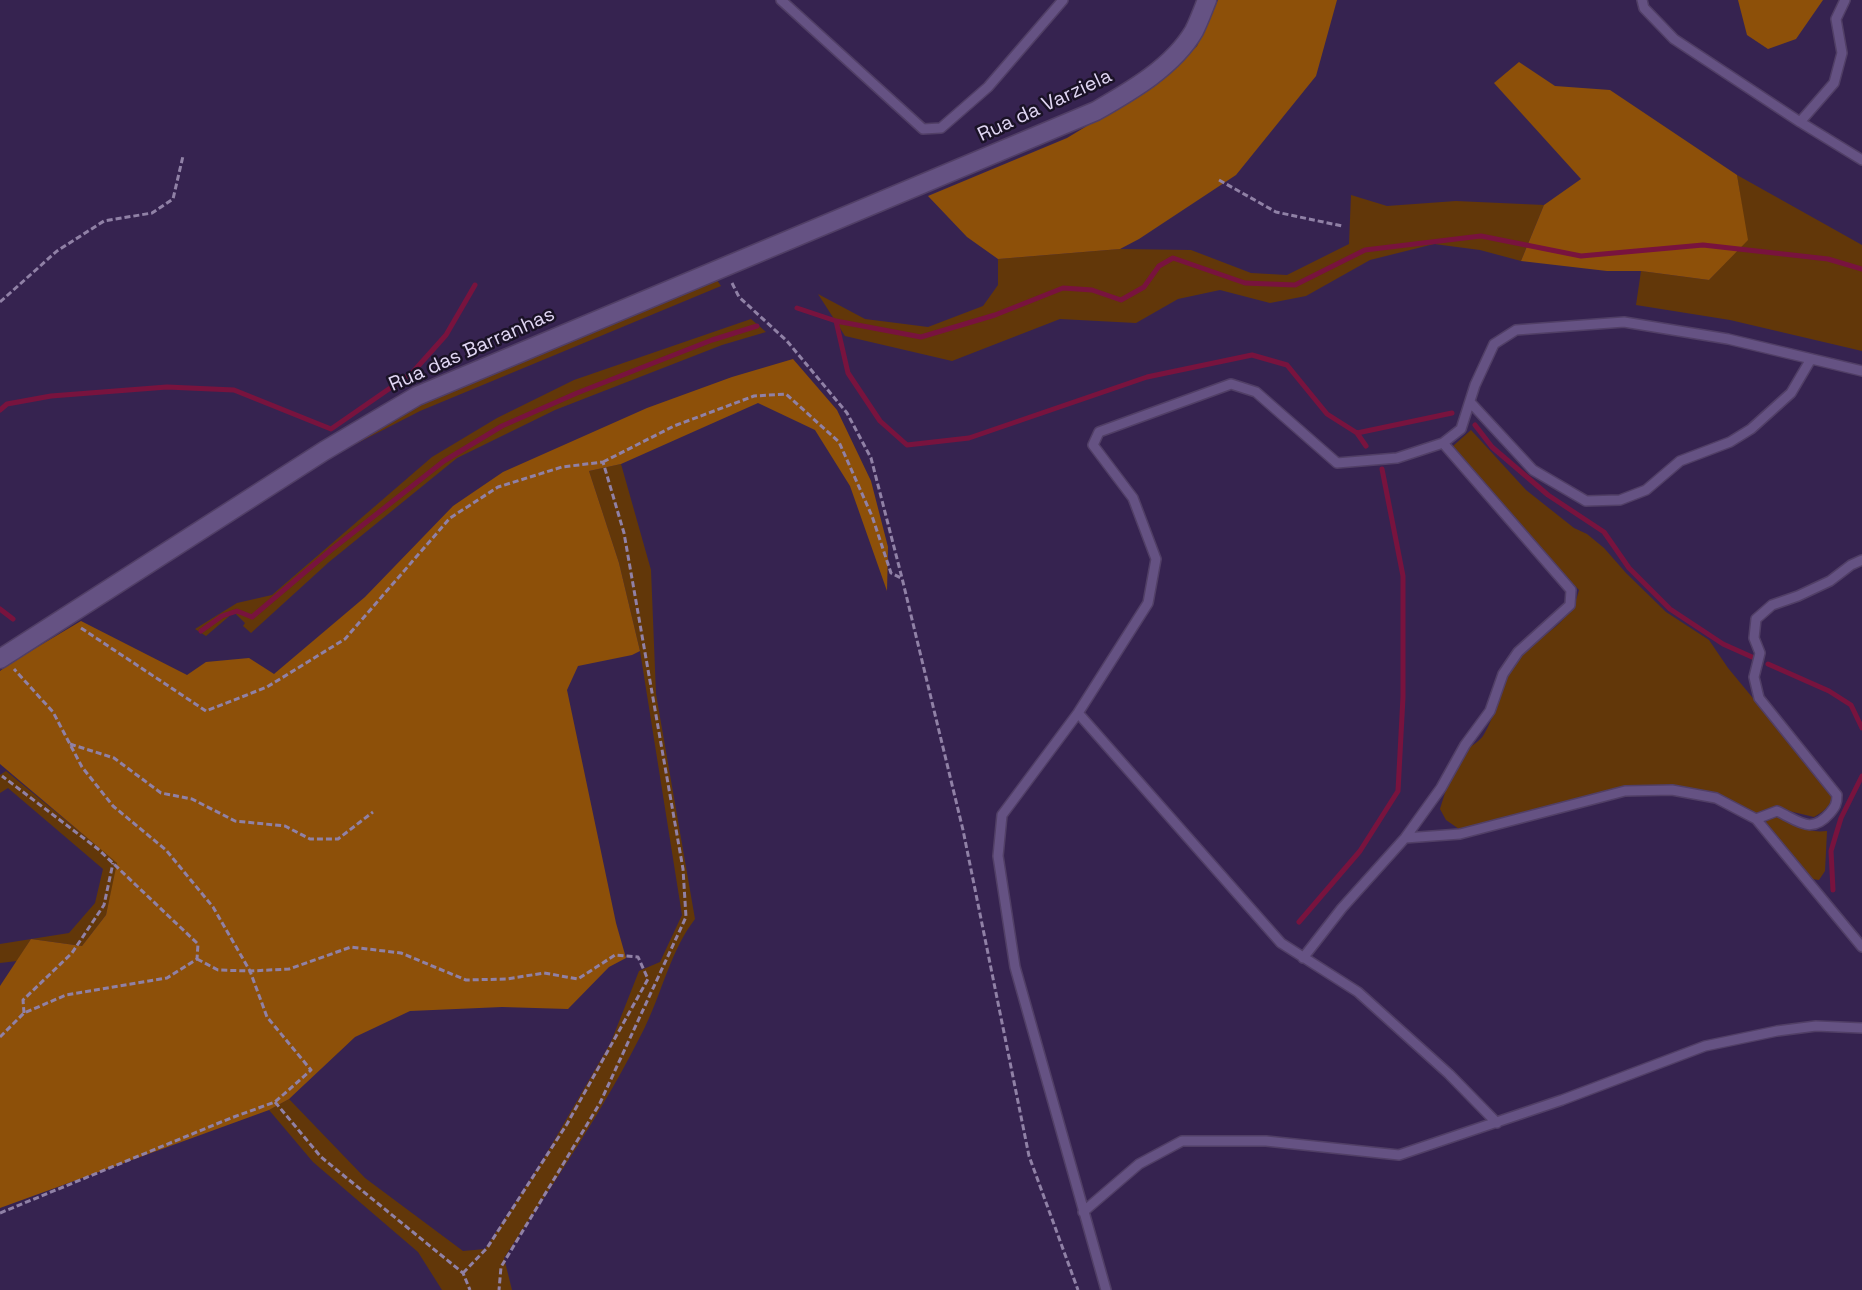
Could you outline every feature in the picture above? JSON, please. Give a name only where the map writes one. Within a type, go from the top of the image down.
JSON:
[{"type":"main road","name":"Rua da Varziela","points":[[933,181],[1096,111],[1130,92],[1176,54],[1194,31],[1207,0]]},
{"type":"main road","name":"Rua das Barranhas","points":[[2,658],[305,464],[417,396],[933,181]]},
{"type":"lane","points":[[781,0],[923,129],[940,128],[988,87],[1063,0]]},
{"type":"lane","points":[[1642,0],[1644,8],[1674,39],[1862,160]]},
{"type":"lane","points":[[1800,122],[1834,83],[1842,53],[1836,19],[1845,0]]},
{"type":"lane","points":[[1106,1290],[1015,967],[998,856],[1002,815],[1078,713],[1148,603],[1156,559],[1133,498],[1093,445],[1099,432],[1231,384],[1256,392],[1337,463],[1397,458],[1443,443],[1461,429],[1494,344],[1516,330],[1624,322],[1728,339],[1862,371]]},
{"type":"lane","points":[[1470,402],[1533,470],[1586,501],[1620,500],[1646,490],[1680,461],[1730,442],[1751,429],[1791,393],[1811,359]]},
{"type":"lane","points":[[1303,958],[1342,908],[1405,838],[1441,788],[1465,745],[1490,711],[1503,674],[1518,651],[1570,605],[1571,590],[1443,443]]},
{"type":"lane","points":[[1756,819],[1777,811],[1810,826],[1821,823],[1836,805],[1837,795],[1759,698],[1754,677],[1760,653],[1754,638],[1756,619],[1772,605],[1830,581],[1862,560]]},
{"type":"lane","points":[[1078,713],[1281,943],[1358,992],[1449,1074],[1497,1123]]},
{"type":"lane","points":[[1405,838],[1460,834],[1625,791],[1672,790],[1716,798],[1756,819],[1862,947]]},
{"type":"lane","points":[[1083,1212],[1139,1164],[1182,1141],[1266,1141],[1399,1155],[1497,1123],[1705,1046],[1777,1030],[1816,1026],[1862,1028]]},
{"type":"path","points":[[0,302],[57,251],[104,220],[152,213],[173,199],[183,156]]},
{"type":"path","points":[[1219,180],[1276,212],[1342,226]]},
{"type":"path","points":[[724,268],[739,297],[787,341],[848,413],[871,458],[963,830],[1029,1156],[1078,1290]]},
{"type":"path","points":[[64,617],[206,711],[267,687],[345,639],[450,518],[498,487],[562,467],[603,462],[674,426],[754,396],[786,394],[839,442],[872,516],[891,573],[902,578]]},
{"type":"path","points":[[499,1290],[501,1268],[600,1103],[686,917],[682,869],[624,533],[603,462]]},
{"type":"path","points":[[0,1213],[275,1102],[311,1070],[267,1017],[250,971],[213,907],[166,850],[113,806],[82,766],[53,712],[2,658]]},
{"type":"path","points":[[70,744],[114,758],[161,793],[192,799],[235,821],[285,826],[310,839],[338,840],[373,812]]},
{"type":"path","points":[[2,776],[113,863],[198,944],[197,959]]},
{"type":"path","points":[[24,1013],[23,1000],[72,953],[104,905],[113,863]]},
{"type":"path","points":[[197,959],[218,970],[289,969],[351,947],[400,953],[466,980],[507,979],[544,974],[578,979],[615,955],[638,957],[648,979],[567,1124],[487,1248],[463,1273]]},
{"type":"path","points":[[0,1037],[24,1013],[66,995],[167,978],[197,959]]},
{"type":"path","points":[[275,1102],[321,1157],[463,1273],[470,1290]]},
{"type":"shaded area","points":[[1218,0],[1337,0],[1316,76],[1236,175],[1120,249],[998,259],[967,237],[928,196],[1067,138],[1158,83],[1197,46]]},
{"type":"shaded area","points":[[1738,0],[1823,0],[1796,39],[1768,49],[1747,35]]},
{"type":"shaded area","points":[[1519,62],[1555,86],[1610,90],[1737,175],[1748,240],[1709,280],[1641,271],[1607,271],[1521,261],[1544,205],[1581,179],[1494,83]]},
{"type":"shaded area","points":[[1737,175],[1862,245],[1862,351],[1730,320],[1636,305],[1641,271],[1709,280],[1747,240]]},
{"type":"shaded area","points":[[1351,195],[1387,206],[1456,201],[1544,205],[1521,261],[1480,250],[1434,244],[1370,260],[1306,296],[1270,303],[1220,290],[1178,299],[1136,323],[1060,319],[952,361],[845,336],[818,294],[865,319],[928,327],[983,306],[998,285],[998,259],[1120,249],[1191,250],[1251,273],[1287,275],[1349,244]]},
{"type":"shaded area","points":[[717,280],[721,286],[420,411],[340,452],[417,407],[561,341]]},
{"type":"shaded area","points":[[751,319],[766,332],[722,345],[555,410],[457,458],[329,562],[251,633],[243,626],[245,623],[234,612],[206,636],[195,629],[237,603],[272,595],[432,457],[497,418],[574,380]]},
{"type":"shaded area","points":[[793,359],[837,410],[871,481],[888,547],[887,591],[850,486],[815,430],[758,403],[621,464],[589,471],[619,563],[640,651],[632,655],[578,666],[567,690],[616,923],[626,958],[609,967],[568,1009],[502,1007],[410,1011],[355,1037],[289,1099],[269,1110],[0,1208],[0,986],[31,939],[82,946],[106,915],[117,863],[0,764],[0,671],[81,621],[187,675],[206,662],[249,658],[274,674],[365,597],[453,506],[503,472],[647,408],[732,377]]},
{"type":"shaded area","points":[[1471,430],[1526,490],[1574,528],[1587,534],[1604,548],[1666,612],[1709,640],[1728,668],[1833,795],[1826,808],[1814,817],[1789,811],[1777,805],[1758,815],[1721,797],[1624,789],[1566,801],[1488,826],[1459,829],[1446,820],[1440,809],[1459,759],[1483,736],[1514,664],[1522,654],[1568,614],[1579,590],[1545,555],[1453,446]]},
{"type":"shaded area","points":[[621,464],[651,570],[656,694],[695,919],[679,944],[651,1014],[630,1057],[578,1145],[504,1258],[512,1290],[442,1290],[418,1252],[313,1162],[269,1110],[289,1099],[365,1178],[463,1251],[485,1249],[544,1158],[611,1042],[639,971],[660,962],[682,915],[640,651],[619,563],[589,471]]},
{"type":"shaded area","points":[[6,771],[118,863],[106,915],[82,946],[31,939],[69,933],[95,903],[103,869],[8,788],[0,793],[0,775]]},
{"type":"shaded area","points":[[1781,816],[1802,828],[1827,831],[1825,871],[1819,880],[1812,879],[1765,823],[1770,817]]},
{"type":"shaded area","points":[[31,939],[17,961],[0,963],[0,944]]},
{"type":"waterway","points":[[797,308],[836,321],[921,337],[995,315],[1063,288],[1092,290],[1121,300],[1144,287],[1159,266],[1173,258],[1245,283],[1295,285],[1365,250],[1481,236],[1581,256],[1703,245],[1828,259],[1862,269]]},
{"type":"waterway","points":[[0,410],[7,404],[51,396],[167,387],[234,390],[331,429],[412,373],[446,335],[475,285]]},
{"type":"waterway","points":[[836,321],[848,373],[880,421],[907,445],[969,438],[1147,377],[1252,355],[1287,365],[1327,414],[1357,433],[1452,413]]},
{"type":"waterway","points":[[201,631],[222,616],[237,611],[252,617],[331,550],[444,461],[502,426],[577,393],[712,340],[757,326]]},
{"type":"waterway","points":[[1475,425],[1492,447],[1548,495],[1604,532],[1629,568],[1670,609],[1723,644],[1752,657]]},
{"type":"waterway","points":[[1357,433],[1366,446]]},
{"type":"waterway","points":[[1299,922],[1360,851],[1398,791],[1403,697],[1403,576],[1382,469]]},
{"type":"waterway","points":[[0,609],[13,619]]},
{"type":"waterway","points":[[1768,664],[1829,691],[1851,705],[1862,728]]},
{"type":"waterway","points":[[1833,890],[1831,851],[1841,818],[1862,776]]}]
